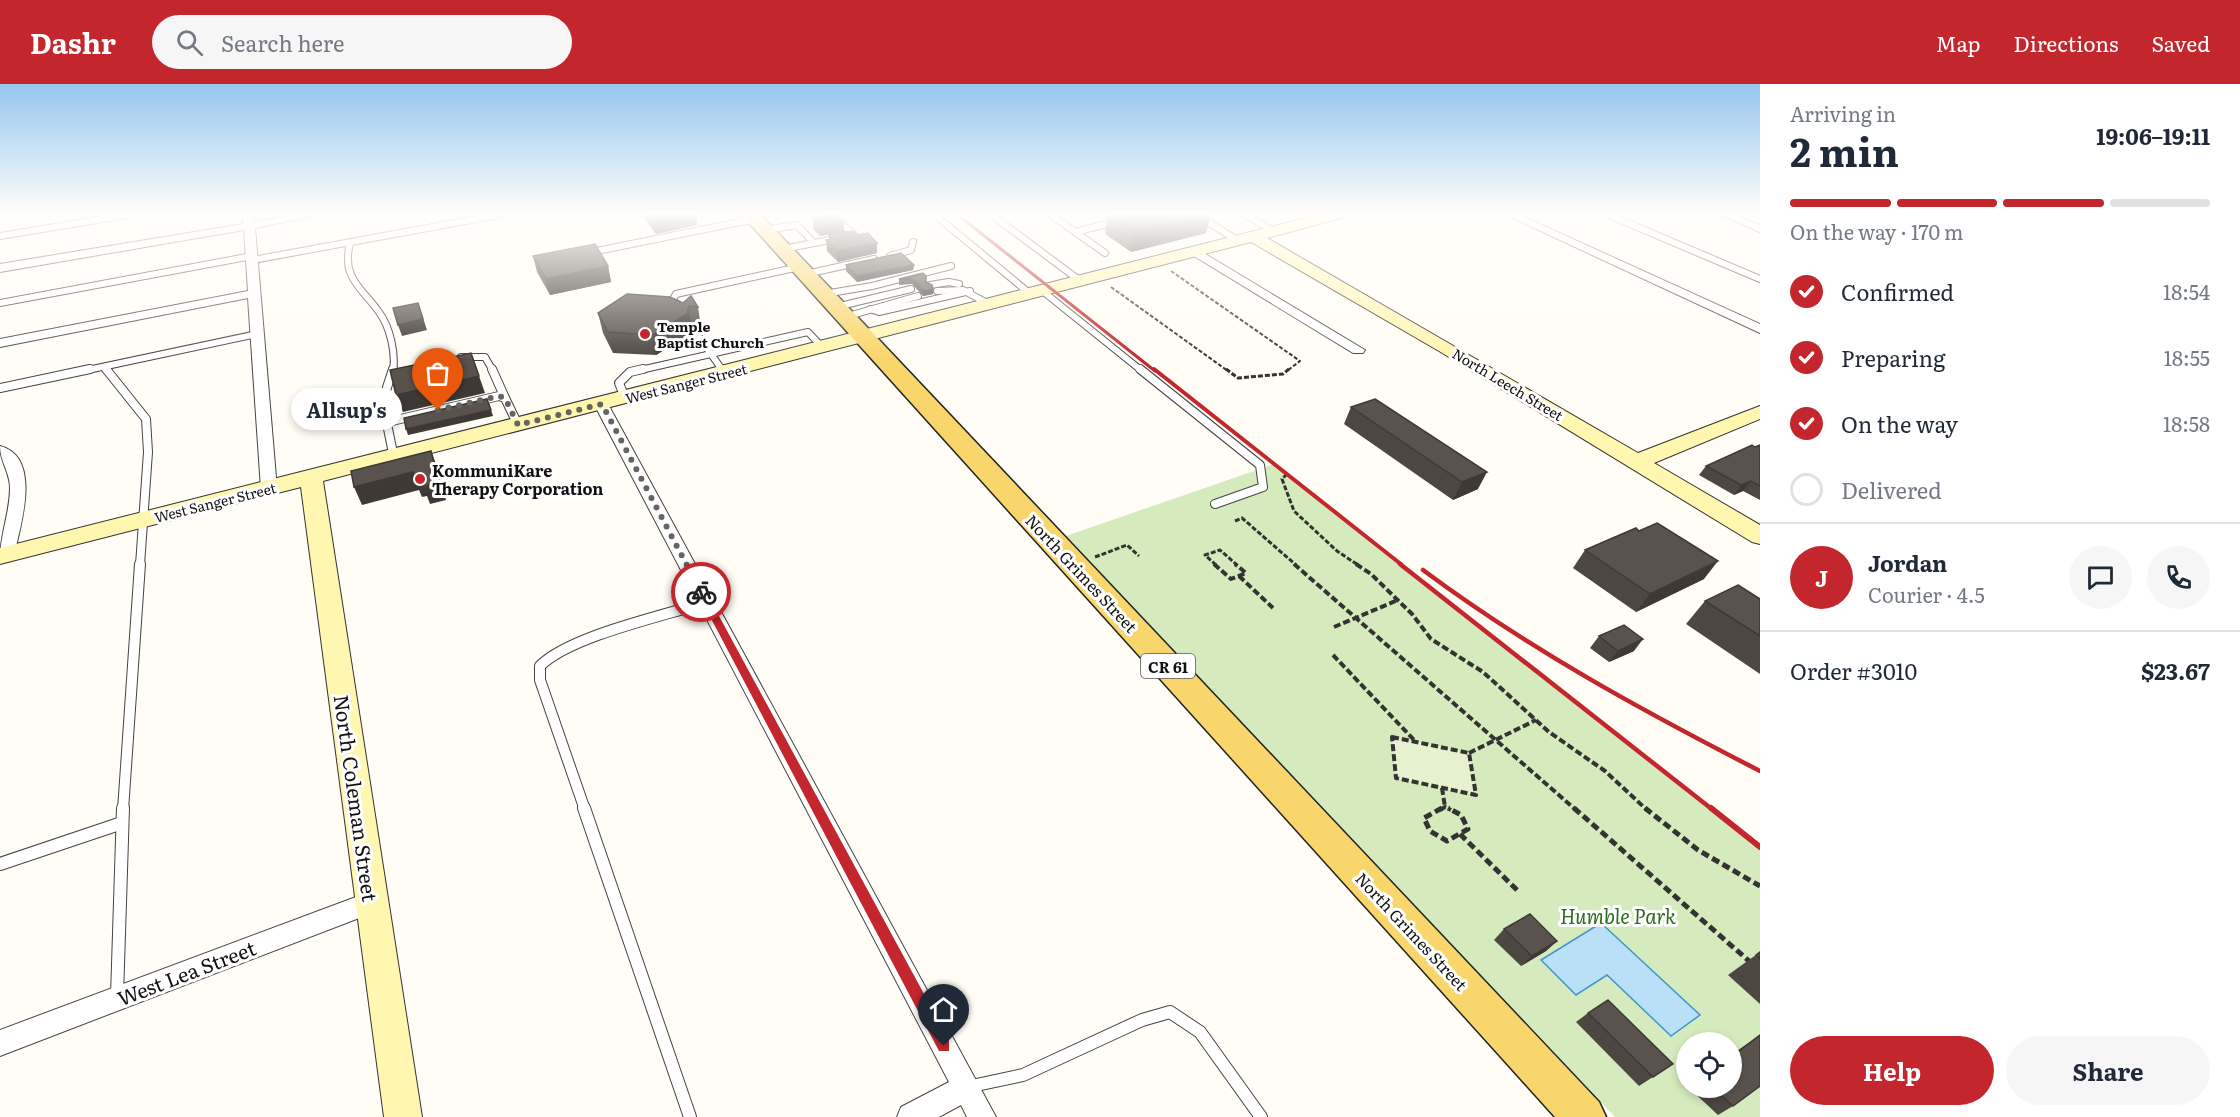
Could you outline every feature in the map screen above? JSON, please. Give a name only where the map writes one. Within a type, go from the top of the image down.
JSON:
[{"type":"main road","name":"West Sanger Street","points":[[3,556],[823,348],[809,272],[987,303],[1143,263]]},
{"type":"main road","name":"North Leech Street","points":[[1291,263],[1446,347],[1760,536]]},
{"type":"main road","name":"North Grimes Street","points":[[809,272],[1584,1117]]},
{"type":"main road","points":[[1636,462],[1760,412]]},
{"type":"main road","name":"North Coleman Street","points":[[311,479],[403,1117]]},
{"type":"street","points":[[0,268],[25,263]]},
{"type":"street","points":[[253,263],[269,489]]},
{"type":"street","points":[[1213,263],[1358,350]]},
{"type":"street","points":[[1616,263],[1760,329]]},
{"type":"street","points":[[0,343],[256,293]]},
{"type":"street","points":[[602,404],[982,1117]]},
{"type":"street","points":[[0,450],[12,461],[19,474],[18,493],[3,556]]},
{"type":"street","name":"West Lea Street","points":[[0,1043],[372,902]]},
{"type":"street","points":[[911,1117],[967,1088]]},
{"type":"lane","points":[[0,303],[224,263]]},
{"type":"lane","points":[[349,263],[355,286],[380,312],[386,324],[395,359],[393,372],[385,385],[384,400],[392,421]]},
{"type":"lane","points":[[689,263],[809,272],[911,289]]},
{"type":"lane","points":[[686,318],[673,299],[676,294],[852,263]]},
{"type":"lane","points":[[998,263],[1260,465],[1263,487],[1215,504]]},
{"type":"lane","points":[[1065,263],[1087,278]]},
{"type":"lane","points":[[1723,263],[1760,279]]},
{"type":"lane","points":[[809,272],[872,286],[951,266]]},
{"type":"lane","points":[[809,272],[879,312],[969,290]]},
{"type":"lane","points":[[809,272],[918,296]]},
{"type":"lane","points":[[930,285],[949,282],[969,290],[987,303]]},
{"type":"lane","points":[[937,291],[969,290]]},
{"type":"lane","points":[[694,330],[725,373]]},
{"type":"lane","points":[[625,398],[619,383],[630,372],[808,332],[823,348]]},
{"type":"lane","points":[[0,388],[257,334]]},
{"type":"lane","points":[[457,358],[485,357],[489,361],[518,425]]},
{"type":"lane","points":[[104,367],[146,419],[148,452],[122,823],[117,999]]},
{"type":"lane","points":[[393,372],[404,370]]},
{"type":"lane","points":[[394,458],[387,429],[387,424],[392,421],[484,399],[505,398]]},
{"type":"lane","points":[[690,1117],[540,680],[540,666],[552,654],[579,642],[707,602]]},
{"type":"lane","points":[[0,864],[122,823]]},
{"type":"lane","points":[[967,1088],[1023,1075],[1142,1020],[1170,1012],[1200,1032],[1261,1117]]},
{"type":"path","points":[[1087,278],[1238,378],[1283,374],[1300,361],[1160,263]]},
{"type":"path","points":[[1287,474],[1282,479],[1294,511],[1337,551],[1371,574],[1398,600],[1431,639],[1483,672],[1536,720],[1605,771],[1633,799],[1698,850],[1760,886]]},
{"type":"path","points":[[1235,520],[1242,518],[1749,961]]},
{"type":"path","points":[[1093,557],[1127,545],[1139,556]]},
{"type":"path","points":[[1220,550],[1246,573],[1239,576],[1231,579],[1205,555],[1220,550]]},
{"type":"path","points":[[1239,576],[1273,608]]},
{"type":"path","points":[[1334,627],[1398,600]]},
{"type":"path","points":[[1333,655],[1417,743]]},
{"type":"path","points":[[1469,753],[1476,795],[1396,778],[1392,737],[1469,753],[1536,720]]},
{"type":"path","points":[[1442,788],[1444,807]]},
{"type":"path","points":[[1444,807],[1461,815],[1468,829],[1447,841],[1430,831],[1424,818],[1444,807]]},
{"type":"path","points":[[1460,834],[1519,892]]},
{"type":"green space","name":"Humble Park","points":[[1274,464],[1760,846],[1760,1117],[1615,1117],[1066,536]]},
{"type":"green space","points":[[1392,737],[1469,753],[1476,795],[1396,778]]},
{"type":"water","points":[[1601,923],[1700,1015],[1671,1036],[1607,975],[1576,995],[1541,960]]},
{"type":"building","points":[[537,263],[606,263],[608,266],[546,279]]},
{"type":"building","points":[[912,263],[914,265],[857,276],[846,265]]},
{"type":"building","points":[[923,273],[926,276],[926,282],[932,285],[933,289],[923,291],[912,279],[899,279]]},
{"type":"building","points":[[627,294],[670,297],[683,303],[691,296],[698,307],[689,306],[687,314],[653,335],[608,332],[598,313]]},
{"type":"building","points":[[418,303],[423,319],[398,325],[393,308]]},
{"type":"building","points":[[471,353],[479,376],[396,395],[390,370]]},
{"type":"building","points":[[487,399],[491,410],[406,429],[404,418]]},
{"type":"building","points":[[1375,399],[1487,472],[1462,482],[1351,407]]},
{"type":"building","points":[[1752,445],[1755,447],[1760,445],[1760,486],[1751,481],[1741,485],[1706,466]]},
{"type":"building","points":[[431,451],[439,482],[423,487],[421,478],[415,480],[413,472],[354,487],[351,471]]},
{"type":"building","points":[[1657,523],[1718,561],[1650,594],[1585,550],[1636,528],[1639,531]]},
{"type":"building","points":[[1738,585],[1760,599],[1760,636],[1705,601]]},
{"type":"building","points":[[1624,625],[1643,639],[1618,651],[1599,636]]},
{"type":"building","points":[[1530,914],[1557,941],[1532,956],[1504,929]]},
{"type":"building","points":[[1608,1000],[1673,1064],[1653,1077],[1588,1013]]},
{"type":"building","points":[[1760,1035],[1760,1086],[1733,1106],[1724,1098],[1742,1098],[1742,1049]]},
{"type":"railway","points":[[1019,263],[1155,371]]},
{"type":"railway","points":[[1154,369],[1402,565]]},
{"type":"railway","points":[[1400,564],[1713,810]]},
{"type":"railway","points":[[1423,570],[1463,599],[1587,678],[1760,771]]},
{"type":"railway","points":[[1711,808],[1760,847]]},
{"type":"way so far","points":[[438,410],[499,396],[505,398],[518,425],[602,404],[701,592]]},
{"type":"place","name":"Temple Baptist Church","points":[[645,334]]},
{"type":"place","name":"Allsup's","points":[[438,410]]},
{"type":"place","name":"KommuniKare Therapy Corporation","points":[[420,479]]},
{"type":"route","points":[[701,592],[944,1046]]}]
